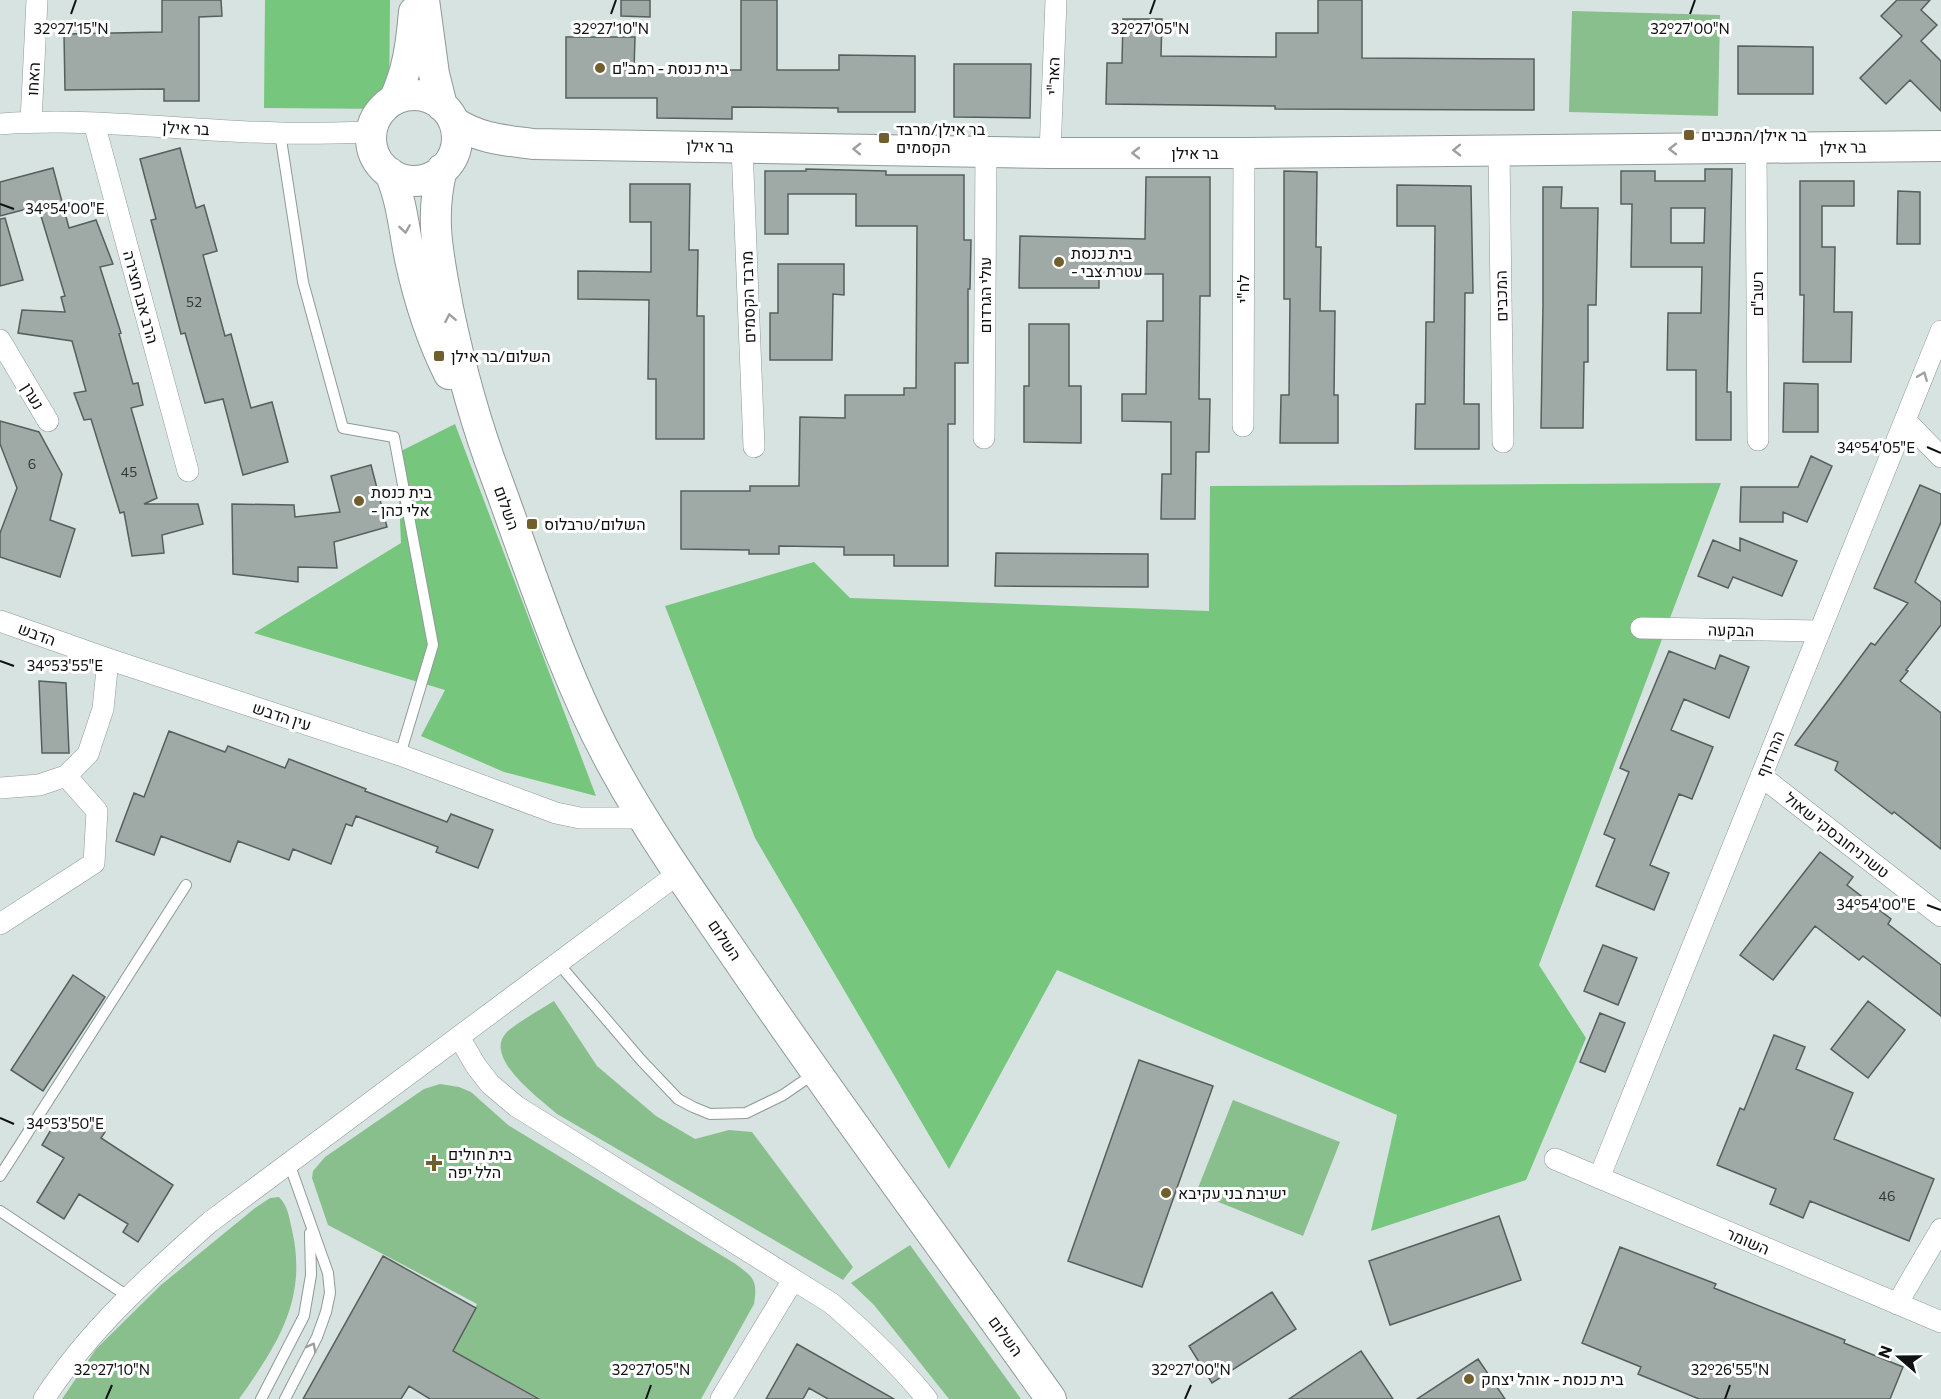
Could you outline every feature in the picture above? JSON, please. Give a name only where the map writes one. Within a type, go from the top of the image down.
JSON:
[{"type":"street","name":"האחו","points":[[31,122],[37,0]]},
{"type":"street","points":[[394,100],[404,78],[410,55],[415,0]]},
{"type":"street","points":[[424,0],[434,74],[457,136],[455,151],[448,164],[442,169],[431,177],[417,180],[397,177],[377,159],[372,146],[372,132],[383,108],[394,100],[407,95],[422,95],[435,100],[448,114]]},
{"type":"street","name":"האר\"י","points":[[1050,153],[1056,0]]},
{"type":"street","name":"בר אילן","points":[[448,114],[470,132],[492,139],[533,144],[1050,153],[1941,146]]},
{"type":"street","name":"בר אילן","points":[[0,124],[94,123],[280,133],[372,132]]},
{"type":"street","name":"הרב אבו חצירה","points":[[94,123],[188,471]]},
{"type":"street","name":"מרבד הקסמים","points":[[742,147],[754,447]]},
{"type":"street","name":"רשב\"ם","points":[[1756,148],[1758,440]]},
{"type":"street","name":"המכבים","points":[[1499,150],[1503,442]]},
{"type":"street","name":"עולי הגרדום","points":[[984,438],[986,152]]},
{"type":"street","name":"לח\"י","points":[[1243,426],[1244,153]]},
{"type":"street","name":"השלום","points":[[442,169],[435,212],[438,254],[459,360],[480,436],[566,664],[614,769],[679,873],[816,1072],[1051,1399]]},
{"type":"street","name":"השלום","points":[[390,172],[403,214],[409,256],[422,309],[442,359],[480,436]]},
{"type":"street","name":"ההרדוף","points":[[1599,1178],[1941,331]]},
{"type":"street","name":"נערן","points":[[0,340],[48,421]]},
{"type":"street","points":[[1905,420],[1941,457]]},
{"type":"street","name":"הדבש","points":[[0,621],[108,659]]},
{"type":"street","name":"הבקעה","points":[[1641,628],[1820,631]]},
{"type":"street","points":[[0,788],[39,785],[66,776],[88,753],[103,709],[108,659]]},
{"type":"street","name":"עין הדבש","points":[[108,659],[400,755],[555,813],[580,818],[643,818]]},
{"type":"street","points":[[0,924],[94,863],[97,811],[66,776]]},
{"type":"street","name":"טשרניחובסקי שאול","points":[[1761,776],[1941,916]]},
{"type":"street","points":[[44,1399],[60,1374],[88,1340],[160,1267],[210,1222],[679,873]]},
{"type":"street","points":[[459,1036],[476,1066],[490,1084],[516,1106],[831,1303],[902,1368],[927,1399]]},
{"type":"street","name":"השומר","points":[[1555,1159],[1941,1322]]},
{"type":"street","points":[[1898,1304],[1941,1229]]},
{"type":"street","points":[[721,1399],[793,1280]]},
{"type":"lane","points":[[280,133],[303,282],[343,428],[394,437],[432,645],[400,755]]},
{"type":"lane","points":[[0,1176],[186,885]]},
{"type":"lane","points":[[558,963],[641,1060],[678,1099],[693,1107],[710,1114],[746,1113],[783,1095],[816,1072]]},
{"type":"lane","points":[[285,1399],[317,1337],[330,1293],[328,1273],[289,1163]]},
{"type":"lane","points":[[0,1211],[129,1297]]},
{"type":"lane","points":[[261,1399],[304,1316],[311,1275],[309,1221]]},
{"type":"green space","points":[[265,0],[390,0],[389,109],[264,108]]},
{"type":"green space","points":[[1572,11],[1720,15],[1718,116],[1569,112]]},
{"type":"green space","points":[[455,424],[596,796],[504,772],[421,736],[445,690],[254,633],[401,543],[397,453]]},
{"type":"green space","points":[[1721,483],[1539,965],[1586,1038],[1526,1180],[1371,1231],[1397,1115],[1057,970],[949,1169],[755,838],[665,606],[814,562],[850,598],[1209,611],[1210,486]]},
{"type":"green space","points":[[554,1001],[597,1066],[656,1116],[695,1139],[729,1130],[752,1132],[853,1267],[843,1280],[557,1114],[527,1088],[508,1066],[502,1054],[501,1043],[506,1033],[521,1021]]},
{"type":"green space","points":[[440,1084],[459,1087],[471,1092],[508,1125],[734,1263],[753,1279],[754,1304],[701,1399],[541,1399],[452,1350],[477,1304],[328,1225],[312,1178],[313,1171],[325,1157],[424,1089]]},
{"type":"green space","points":[[1233,1100],[1340,1142],[1303,1236],[1196,1193]]},
{"type":"green space","points":[[279,1197],[288,1212],[296,1255],[296,1278],[292,1300],[277,1340],[239,1399],[62,1399],[96,1349],[161,1285],[255,1208],[270,1198]]},
{"type":"green space","points":[[910,1245],[1021,1399],[949,1399],[874,1305],[851,1283]]},
{"type":"building","points":[[162,0],[221,0],[222,16],[199,17],[199,101],[164,101],[164,89],[65,90],[64,34],[162,32]]},
{"type":"building","points":[[621,0],[650,0],[650,17],[621,16]]},
{"type":"building","points":[[741,0],[777,0],[777,70],[839,70],[839,55],[915,56],[915,112],[838,112],[838,108],[732,107],[732,119],[657,118],[657,98],[566,98],[566,37],[635,37],[634,70],[741,70]]},
{"type":"building","points":[[1318,0],[1362,0],[1362,58],[1534,59],[1534,110],[1275,109],[1275,106],[1106,104],[1107,63],[1122,63],[1123,19],[1162,19],[1161,56],[1276,57],[1276,33],[1318,33]]},
{"type":"building","points":[[1897,0],[1930,0],[1921,10],[1937,25],[1921,41],[1941,61],[1941,111],[1910,80],[1886,104],[1860,78],[1902,36],[1881,16]]},
{"type":"building","points":[[1738,46],[1813,47],[1813,94],[1738,94]]},
{"type":"building","points":[[954,64],[1031,64],[1030,118],[954,117]]},
{"type":"building","points":[[180,148],[196,208],[204,205],[217,251],[203,255],[225,336],[231,334],[251,408],[272,402],[288,462],[243,475],[223,399],[205,403],[185,333],[181,334],[151,220],[156,219],[140,159]]},
{"type":"building","points":[[53,168],[69,228],[96,220],[113,264],[100,267],[121,333],[119,334],[133,384],[138,383],[143,405],[131,408],[157,498],[144,504],[198,504],[203,524],[162,535],[164,553],[132,556],[124,512],[120,513],[91,419],[84,420],[74,393],[86,391],[72,341],[18,333],[22,310],[65,312],[61,297],[65,296],[38,206],[0,216],[0,182]]},
{"type":"building","points":[[806,169],[886,171],[886,175],[964,175],[964,240],[971,240],[970,289],[968,289],[968,363],[955,363],[955,424],[948,424],[948,566],[894,566],[894,555],[844,555],[844,547],[779,546],[779,554],[749,554],[749,550],[681,549],[681,491],[750,491],[750,486],[799,486],[800,417],[845,418],[845,395],[904,395],[904,388],[916,388],[917,226],[856,226],[856,194],[788,194],[788,234],[765,234],[765,171],[806,171]]},
{"type":"building","points":[[1705,169],[1732,169],[1727,392],[1731,392],[1731,440],[1696,440],[1696,370],[1667,370],[1668,313],[1701,313],[1702,267],[1631,267],[1632,204],[1621,204],[1621,171],[1655,171],[1655,181],[1705,181]],"holes":[[[1671,208],[1705,208],[1704,243],[1671,243]]]},
{"type":"building","points":[[1284,171],[1317,172],[1316,247],[1321,247],[1320,311],[1335,311],[1334,395],[1338,395],[1338,443],[1280,443],[1281,395],[1289,395],[1290,299],[1284,299]]},
{"type":"building","points":[[1146,177],[1210,177],[1210,296],[1200,296],[1199,399],[1210,399],[1209,452],[1196,452],[1195,519],[1161,519],[1162,474],[1171,474],[1171,422],[1122,421],[1122,394],[1146,394],[1147,321],[1163,321],[1163,274],[1099,274],[1099,288],[1019,288],[1020,236],[1145,239]]},
{"type":"building","points":[[1800,181],[1854,181],[1854,206],[1822,206],[1822,247],[1835,247],[1834,312],[1852,312],[1851,362],[1803,362],[1804,295],[1800,295]]},
{"type":"building","points":[[630,184],[690,184],[689,250],[698,250],[697,316],[704,316],[704,439],[656,439],[656,379],[648,379],[649,300],[578,299],[578,271],[651,272],[651,222],[630,222]]},
{"type":"building","points":[[1397,185],[1471,186],[1473,293],[1465,293],[1464,404],[1479,404],[1479,449],[1415,449],[1416,404],[1425,404],[1426,322],[1434,322],[1435,226],[1397,226]]},
{"type":"building","points":[[1543,187],[1562,187],[1561,208],[1598,208],[1596,305],[1588,305],[1588,362],[1584,362],[1583,428],[1541,428]]},
{"type":"building","points":[[1898,191],[1920,192],[1920,244],[1897,244]]},
{"type":"building","points":[[5,218],[23,280],[0,286],[0,219]]},
{"type":"building","points":[[778,264],[844,264],[844,295],[833,294],[832,360],[770,360],[770,313],[778,313]]},
{"type":"building","points":[[1029,324],[1069,324],[1069,386],[1081,386],[1081,443],[1024,442],[1024,386],[1029,386]]},
{"type":"building","points":[[1784,383],[1818,384],[1818,432],[1783,432]]},
{"type":"building","points":[[0,421],[39,432],[62,474],[50,520],[75,529],[60,577],[0,557],[0,533],[17,488],[0,444]]},
{"type":"building","points":[[1811,456],[1832,466],[1807,522],[1783,512],[1783,522],[1740,522],[1741,487],[1798,487]]},
{"type":"building","points":[[371,465],[387,527],[334,542],[337,568],[298,567],[298,582],[233,574],[232,504],[294,505],[295,517],[340,512],[331,476]]},
{"type":"building","points":[[1920,485],[1941,494],[1941,522],[1915,582],[1941,602],[1941,625],[1900,681],[1941,713],[1941,849],[1835,770],[1838,762],[1795,745],[1871,643],[1875,645],[1908,603],[1874,588]]},
{"type":"building","points":[[1740,538],[1797,561],[1782,596],[1733,577],[1728,588],[1698,576],[1713,540],[1740,551]]},
{"type":"building","points":[[996,553],[1148,554],[1148,587],[995,586]]},
{"type":"building","points":[[1669,651],[1715,669],[1720,655],[1749,667],[1729,718],[1684,699],[1671,730],[1713,747],[1692,799],[1679,794],[1650,865],[1669,873],[1654,910],[1596,886],[1615,839],[1604,834],[1629,772],[1620,768]]},
{"type":"building","points":[[39,681],[66,683],[69,753],[42,753]]},
{"type":"building","points":[[169,731],[225,752],[228,746],[285,768],[289,759],[447,822],[451,814],[493,830],[478,868],[436,852],[438,847],[356,816],[352,826],[346,824],[331,864],[293,849],[289,860],[238,841],[230,862],[161,836],[154,855],[116,841],[134,793],[144,797]]},
{"type":"building","points":[[1820,852],[1853,877],[1847,885],[1891,919],[1888,924],[1941,965],[1941,1016],[1863,956],[1859,960],[1815,926],[1773,980],[1740,955]]},
{"type":"building","points":[[1603,945],[1637,958],[1618,1005],[1584,991]]},
{"type":"building","points":[[73,975],[105,997],[43,1091],[11,1070]]},
{"type":"building","points":[[1868,1001],[1905,1030],[1868,1078],[1831,1049]]},
{"type":"building","points":[[1600,1013],[1625,1023],[1605,1072],[1580,1062]]},
{"type":"building","points":[[1774,1035],[1805,1047],[1796,1069],[1853,1093],[1834,1139],[1934,1179],[1909,1241],[1810,1201],[1803,1218],[1770,1204],[1776,1189],[1717,1165],[1740,1108],[1744,1110]]},
{"type":"building","points":[[1139,1060],[1213,1086],[1142,1287],[1068,1261]]},
{"type":"building","points":[[81,1117],[105,1132],[101,1138],[173,1185],[138,1242],[123,1232],[128,1224],[79,1194],[64,1219],[37,1202],[64,1158],[42,1145],[56,1121],[72,1131]]},
{"type":"building","points":[[1499,1216],[1521,1280],[1390,1325],[1369,1261]]},
{"type":"building","points":[[1620,1247],[1716,1284],[1714,1288],[1845,1340],[1844,1343],[1903,1367],[1890,1399],[1699,1399],[1638,1374],[1641,1367],[1582,1343]]},
{"type":"building","points":[[383,1256],[476,1308],[453,1351],[539,1399],[430,1399],[409,1386],[401,1399],[303,1399]]},
{"type":"building","points":[[1272,1292],[1296,1329],[1212,1383],[1189,1346]]},
{"type":"building","points":[[797,1344],[894,1399],[828,1399],[809,1388],[803,1399],[766,1399]]},
{"type":"building","points":[[1361,1351],[1393,1399],[1289,1399]]},
{"type":"building","name":"בית כנסת - אוהל יצחק","points":[[1478,1359],[1505,1399],[1417,1399]]},
{"type":"place","name":"בית כנסת - רמב\"ם","points":[[600,68]]},
{"type":"place","name":"בר אילן/המכבים","points":[[1689,135]]},
{"type":"place","name":"בר אילן/מרבד הקסמים","points":[[884,138]]},
{"type":"place","name":"בית כנסת - עטרת צבי","points":[[1059,262]]},
{"type":"place","name":"השלום/בר אילן","points":[[439,356]]},
{"type":"place","name":"בית כנסת - אלי כהן","points":[[359,501]]},
{"type":"place","name":"השלום/טרבלוס","points":[[532,524]]},
{"type":"place","name":"בית חולים הלל יפה","points":[[434,1163]]},
{"type":"place","name":"ישיבת בני עקיבא","points":[[1166,1193]]},
{"type":"place","name":"בית כנסת - אוהל יצחק","points":[[1469,1379]]}]
